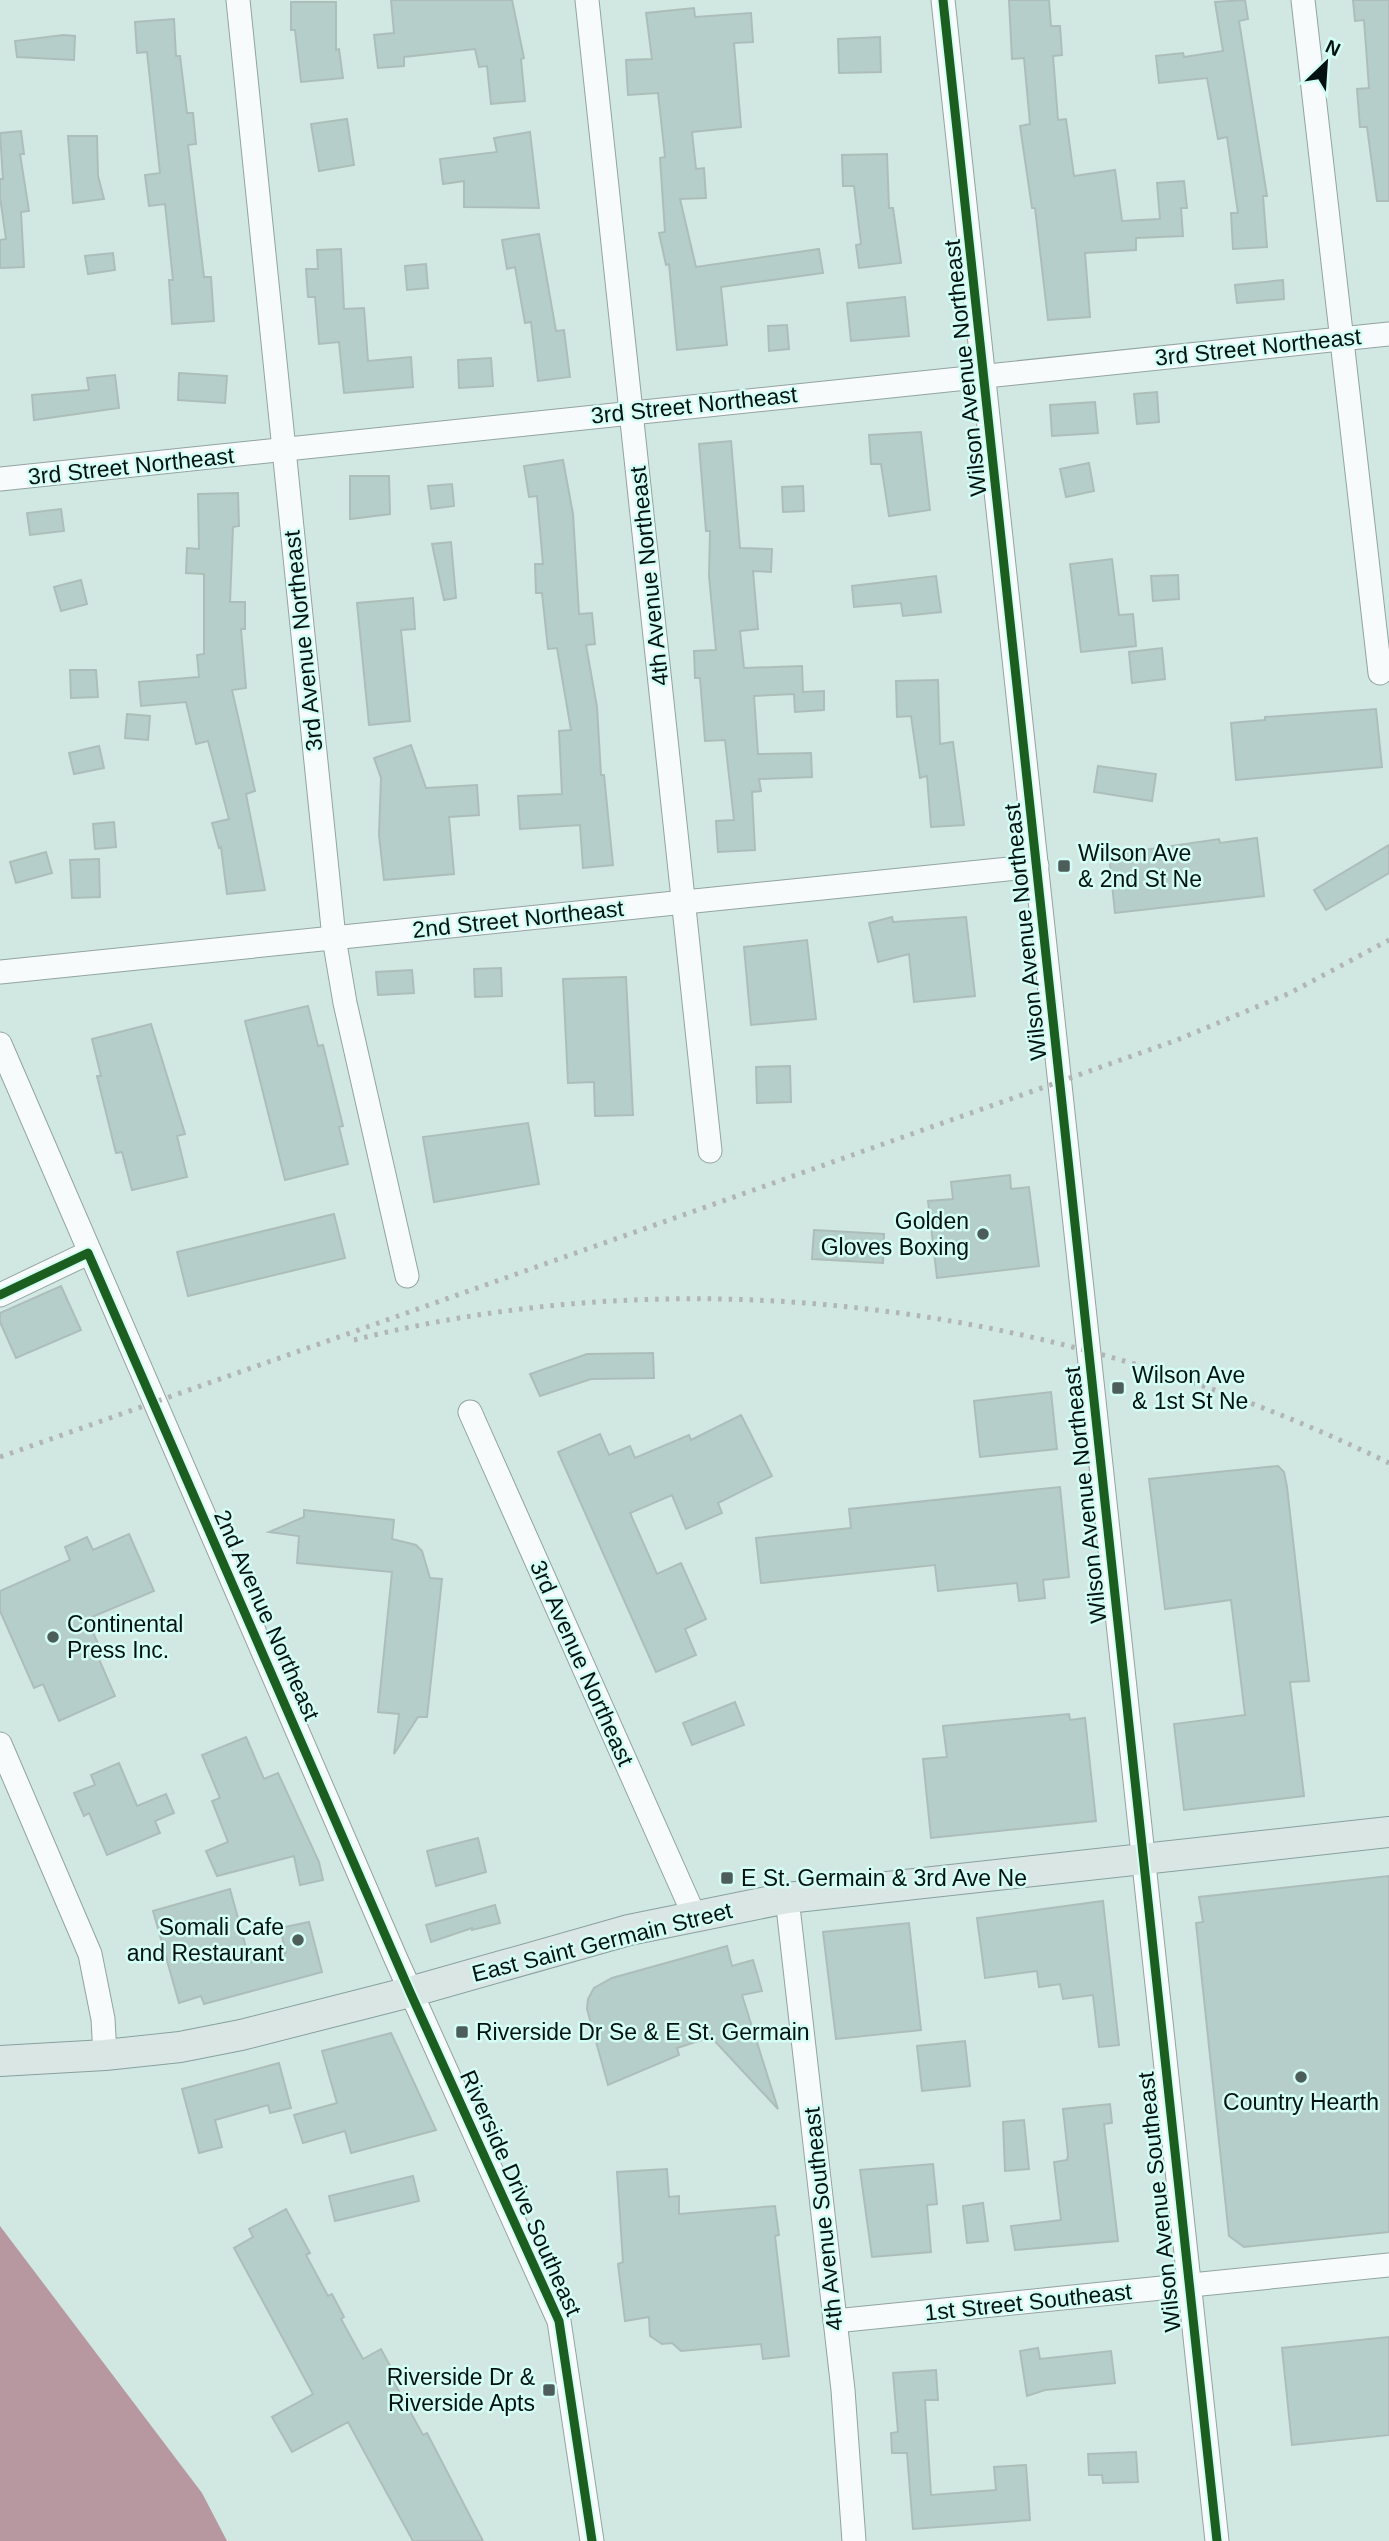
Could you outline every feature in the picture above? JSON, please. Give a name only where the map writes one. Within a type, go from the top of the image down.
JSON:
[{"type":"main road","name":"East Saint Germain Street","points":[[15,2061],[180,2047],[241,2035],[694,1915],[787,1898],[1389,1832]]},
{"type":"street","name":"3rd Avenue Northeast","points":[[238,0],[334,938],[348,1016],[407,1276]]},
{"type":"street","name":"4th Avenue Northeast","points":[[587,0],[710,1151]]},
{"type":"street","name":"Wilson Avenue Northeast","points":[[943,0],[1142,1859]]},
{"type":"street","points":[[1303,0],[1380,673]]},
{"type":"street","name":"3rd Street Northeast","points":[[0,480],[632,411],[1389,334]]},
{"type":"street","name":"2nd Street Northeast","points":[[0,972],[1037,866]]},
{"type":"street","name":"2nd Avenue Northeast","points":[[0,1044],[88,1253],[411,1992]]},
{"type":"street","points":[[0,1295],[88,1253]]},
{"type":"street","name":"3rd Avenue Northeast","points":[[470,1412],[694,1915]]},
{"type":"street","points":[[0,1744],[90,1954],[103,2019],[105,2055]]},
{"type":"street","name":"Wilson Avenue Southeast","points":[[1142,1859],[1217,2541]]},
{"type":"street","name":"4th Avenue Southeast","points":[[787,1898],[835,2321],[854,2541]]},
{"type":"street","name":"Riverside Drive Southeast","points":[[411,1992],[559,2321],[592,2541]]},
{"type":"street","name":"1st Street Southeast","points":[[835,2321],[1389,2266]]},
{"type":"shaded area","points":[[0,2226],[202,2493],[227,2541],[0,2541]]},
{"type":"building","points":[[391,0],[512,0],[524,58],[521,59],[525,101],[491,104],[487,66],[479,67],[475,49],[404,57],[404,66],[378,68],[374,35],[394,33]]},
{"type":"building","points":[[1009,0],[1049,0],[1051,26],[1060,26],[1062,55],[1053,56],[1058,120],[1066,119],[1074,176],[1115,170],[1122,221],[1160,219],[1157,183],[1184,181],[1187,208],[1181,208],[1183,236],[1136,238],[1136,250],[1085,253],[1090,317],[1048,320],[1035,208],[1032,208],[1020,126],[1030,124],[1024,58],[1012,59]]},
{"type":"building","points":[[1245,0],[1248,19],[1239,21],[1267,196],[1263,196],[1267,247],[1233,249],[1231,213],[1238,213],[1227,137],[1218,139],[1207,78],[1159,83],[1156,56],[1183,53],[1184,57],[1223,51],[1215,2]]},
{"type":"building","points":[[1353,0],[1389,0],[1389,201],[1377,201],[1367,127],[1360,127],[1357,89],[1369,88],[1364,20],[1355,21]]},
{"type":"building","points":[[291,2],[336,2],[336,50],[339,49],[343,78],[301,82],[295,30],[291,30]]},
{"type":"building","points":[[694,8],[695,17],[751,13],[753,42],[734,43],[741,127],[692,132],[696,169],[704,168],[706,198],[680,199],[696,267],[819,249],[823,273],[721,287],[727,345],[677,350],[669,264],[666,265],[659,233],[665,232],[660,158],[665,157],[658,93],[628,95],[626,60],[652,59],[646,13]]},
{"type":"building","points":[[174,19],[176,56],[180,56],[187,113],[193,113],[196,144],[188,145],[204,277],[211,277],[214,321],[172,324],[169,280],[173,280],[165,204],[149,206],[145,175],[160,173],[147,52],[137,53],[135,22]]},
{"type":"building","points":[[75,36],[74,60],[17,57],[15,41]]},
{"type":"building","points":[[880,37],[881,72],[839,73],[838,39]]},
{"type":"building","points":[[347,119],[354,165],[319,171],[311,124]]},
{"type":"building","points":[[21,131],[24,154],[20,154],[29,211],[21,212],[24,267],[0,268],[0,240],[6,239],[0,197],[0,179],[3,179],[0,133]]},
{"type":"building","points":[[530,132],[539,208],[464,207],[464,181],[443,184],[440,159],[497,152],[494,138]]},
{"type":"building","points":[[68,136],[97,136],[98,176],[104,199],[73,203]]},
{"type":"building","points":[[887,154],[889,208],[893,208],[901,263],[859,268],[856,245],[861,244],[854,186],[843,186],[842,155]]},
{"type":"building","points":[[539,234],[556,331],[564,330],[570,377],[538,381],[531,322],[525,323],[515,267],[507,269],[502,240]]},
{"type":"building","points":[[341,249],[344,309],[364,308],[368,361],[411,357],[413,387],[344,393],[339,342],[319,344],[315,297],[308,297],[306,269],[318,269],[317,250]]},
{"type":"building","points":[[113,253],[115,270],[88,274],[85,256]]},
{"type":"building","points":[[426,264],[428,288],[407,290],[405,266]]},
{"type":"building","points":[[1283,280],[1284,299],[1237,303],[1235,285]]},
{"type":"building","points":[[905,297],[909,336],[851,341],[847,303]]},
{"type":"building","points":[[787,325],[789,349],[769,351],[768,326]]},
{"type":"building","points":[[491,358],[493,386],[459,388],[458,360]]},
{"type":"building","points":[[179,373],[227,376],[225,403],[178,400]]},
{"type":"building","points":[[115,375],[119,408],[34,420],[32,395],[89,390],[87,378]]},
{"type":"building","points":[[1157,392],[1159,422],[1137,424],[1134,394]]},
{"type":"building","points":[[1095,402],[1098,433],[1052,436],[1050,405]]},
{"type":"building","points":[[921,432],[930,510],[889,516],[881,464],[871,464],[869,435]]},
{"type":"building","points":[[731,441],[740,548],[772,549],[771,572],[753,571],[758,629],[740,631],[744,668],[802,666],[803,692],[824,691],[824,710],[795,712],[794,694],[754,696],[758,754],[811,753],[812,777],[759,779],[761,791],[752,792],[755,850],[718,852],[716,821],[734,820],[725,740],[705,741],[700,678],[695,678],[694,651],[716,650],[709,576],[710,531],[706,531],[699,444]]},
{"type":"building","points":[[563,460],[573,514],[579,614],[592,613],[595,644],[586,645],[597,707],[601,775],[604,775],[613,865],[583,868],[580,825],[520,829],[518,796],[562,794],[559,731],[571,730],[557,648],[548,649],[542,593],[536,593],[535,564],[543,564],[537,496],[529,497],[524,466]]},
{"type":"building","points":[[1089,463],[1094,491],[1066,497],[1060,469]]},
{"type":"building","points":[[350,476],[389,476],[390,514],[350,519]]},
{"type":"building","points":[[452,484],[454,506],[431,509],[428,486]]},
{"type":"building","points":[[803,486],[804,511],[783,512],[782,487]]},
{"type":"building","points":[[238,493],[239,526],[233,527],[230,602],[245,602],[245,629],[241,629],[246,688],[232,690],[255,791],[246,794],[265,890],[227,894],[221,847],[219,848],[212,823],[229,819],[208,741],[196,744],[186,702],[141,706],[139,682],[199,677],[197,655],[204,654],[204,574],[186,573],[187,548],[199,549],[198,494]]},
{"type":"building","points":[[61,509],[64,531],[30,535],[27,513]]},
{"type":"building","points":[[451,542],[456,598],[444,600],[432,544]]},
{"type":"building","points":[[1112,559],[1119,615],[1133,614],[1136,646],[1081,652],[1070,564]]},
{"type":"building","points":[[1178,575],[1179,599],[1153,601],[1151,576]]},
{"type":"building","points":[[936,576],[941,612],[903,616],[901,603],[854,607],[852,586]]},
{"type":"building","points":[[81,580],[87,604],[61,611],[54,587]]},
{"type":"building","points":[[413,598],[415,629],[401,630],[410,721],[369,725],[357,603]]},
{"type":"building","points":[[1162,648],[1165,679],[1132,683],[1129,652]]},
{"type":"building","points":[[70,670],[96,670],[98,697],[71,698]]},
{"type":"building","points":[[938,680],[940,744],[953,742],[964,825],[931,827],[927,776],[920,778],[911,716],[897,717],[896,681]]},
{"type":"building","points":[[1376,709],[1382,767],[1236,780],[1231,723],[1265,720],[1265,717]]},
{"type":"building","points":[[127,714],[150,716],[148,740],[125,738]]},
{"type":"building","points":[[411,745],[426,788],[477,785],[479,815],[449,817],[454,874],[384,880],[379,835],[381,778],[374,758]]},
{"type":"building","points":[[99,746],[104,768],[74,774],[69,753]]},
{"type":"building","points":[[1098,766],[1156,774],[1152,801],[1094,792]]},
{"type":"building","points":[[114,822],[116,847],[95,849],[93,824]]},
{"type":"building","points":[[1257,838],[1264,896],[1115,913],[1109,855],[1219,839],[1220,843]]},
{"type":"building","points":[[1389,845],[1389,873],[1326,910],[1314,890]]},
{"type":"building","points":[[46,852],[52,873],[16,883],[10,862]]},
{"type":"building","points":[[99,859],[100,897],[72,898],[70,860]]},
{"type":"building","points":[[892,917],[893,922],[966,917],[975,996],[914,1002],[909,954],[878,962],[869,923]]},
{"type":"building","points":[[807,940],[816,1019],[751,1025],[744,947]]},
{"type":"building","points":[[501,968],[502,996],[475,997],[474,969]]},
{"type":"building","points":[[412,970],[414,993],[378,995],[376,972]]},
{"type":"building","points":[[626,977],[633,1115],[595,1116],[594,1082],[568,1083],[563,979]]},
{"type":"building","points":[[308,1006],[318,1046],[323,1045],[343,1126],[339,1127],[348,1164],[285,1180],[245,1021]]},
{"type":"building","points":[[151,1024],[185,1134],[177,1136],[187,1177],[132,1190],[122,1152],[116,1153],[97,1076],[101,1076],[92,1039]]},
{"type":"building","points":[[790,1066],[791,1102],[757,1103],[756,1067]]},
{"type":"building","points":[[528,1123],[539,1184],[434,1202],[423,1137]]},
{"type":"building","name":"Golden Gloves Boxing","points":[[1010,1175],[1011,1189],[1029,1187],[1039,1266],[937,1278],[928,1201],[953,1199],[951,1182]]},
{"type":"building","points":[[334,1214],[345,1258],[188,1296],[177,1252]]},
{"type":"building","points":[[814,1230],[884,1234],[883,1263],[812,1259]]},
{"type":"building","points":[[61,1286],[81,1330],[16,1358],[0,1322],[0,1313]]},
{"type":"building","points":[[653,1353],[654,1378],[591,1379],[540,1396],[530,1374],[587,1354]]},
{"type":"building","points":[[1051,1392],[1057,1449],[980,1457],[974,1401]]},
{"type":"building","points":[[741,1415],[772,1476],[718,1503],[722,1513],[686,1529],[672,1495],[630,1513],[657,1574],[681,1563],[706,1619],[685,1629],[696,1655],[656,1672],[558,1452],[600,1434],[609,1455],[630,1446],[635,1458],[689,1435],[691,1440]]},
{"type":"building","points":[[1278,1466],[1284,1472],[1287,1487],[1309,1681],[1290,1682],[1304,1796],[1184,1810],[1174,1724],[1245,1715],[1231,1600],[1165,1609],[1149,1479]]},
{"type":"building","points":[[1060,1487],[1069,1577],[1043,1580],[1045,1598],[1019,1601],[1017,1583],[938,1591],[935,1565],[761,1583],[756,1538],[851,1528],[849,1509]]},
{"type":"building","points":[[304,1510],[394,1520],[392,1539],[416,1545],[422,1551],[430,1578],[442,1579],[427,1717],[418,1717],[394,1754],[399,1714],[378,1712],[392,1572],[297,1563],[299,1536],[269,1532],[304,1517]]},
{"type":"building","name":"Continental Press Inc.","points":[[129,1534],[154,1591],[87,1619],[103,1655],[98,1657],[115,1696],[59,1721],[43,1684],[34,1688],[0,1611],[0,1591],[70,1560],[65,1547],[87,1537],[93,1550]]},
{"type":"building","points":[[735,1702],[744,1725],[692,1745],[683,1723]]},
{"type":"building","points":[[1069,1714],[1070,1720],[1085,1718],[1096,1821],[931,1838],[923,1759],[947,1757],[943,1726]]},
{"type":"building","points":[[246,1737],[264,1779],[278,1773],[319,1862],[323,1880],[300,1885],[294,1856],[217,1876],[206,1851],[228,1842],[212,1801],[220,1798],[202,1755]]},
{"type":"building","points":[[119,1763],[137,1806],[166,1794],[174,1813],[155,1821],[160,1833],[107,1855],[89,1813],[84,1816],[74,1793],[95,1785],[91,1775]]},
{"type":"building","points":[[478,1838],[486,1872],[436,1886],[427,1851]]},
{"type":"building","name":"Country Hearth","points":[[1389,1876],[1389,2232],[1244,2247],[1229,2236],[1196,1923],[1203,1922],[1199,1897]]},
{"type":"building","points":[[230,1889],[250,1962],[286,1953],[280,1928],[309,1922],[322,1972],[204,2004],[201,1996],[179,2003],[153,1911]]},
{"type":"building","points":[[1103,1901],[1119,2045],[1099,2047],[1093,1995],[1063,1999],[1060,1984],[1039,1987],[1037,1971],[985,1978],[977,1918]]},
{"type":"building","points":[[495,1905],[500,1923],[472,1928],[431,1942],[426,1925]]},
{"type":"building","points":[[909,1923],[921,2030],[836,2039],[823,1932]]},
{"type":"building","points":[[727,1946],[732,1966],[753,1960],[762,1991],[742,1995],[778,2109],[711,2037],[677,2048],[679,2055],[608,2085],[587,2009],[588,1999],[594,1988],[612,1978]]},
{"type":"building","points":[[391,2033],[436,2130],[351,2153],[345,2131],[303,2143],[294,2115],[337,2103],[322,2051]]},
{"type":"building","points":[[965,2041],[970,2086],[922,2091],[917,2046]]},
{"type":"building","points":[[279,2063],[291,2108],[270,2113],[268,2105],[215,2120],[222,2147],[199,2153],[182,2089]]},
{"type":"building","points":[[1110,2104],[1112,2123],[1104,2124],[1118,2241],[1015,2250],[1011,2226],[1061,2220],[1054,2162],[1067,2160],[1068,2155],[1063,2109]]},
{"type":"building","points":[[1024,2120],[1029,2169],[1005,2171],[1003,2122]]},
{"type":"building","points":[[933,2164],[937,2204],[927,2205],[931,2252],[872,2257],[860,2170]]},
{"type":"building","points":[[667,2169],[669,2197],[679,2196],[679,2214],[775,2206],[779,2235],[775,2236],[789,2356],[763,2359],[761,2344],[681,2351],[672,2343],[662,2344],[650,2336],[649,2317],[625,2321],[618,2264],[623,2262],[617,2172]]},
{"type":"building","points":[[413,2176],[419,2201],[335,2221],[329,2196]]},
{"type":"building","points":[[983,2203],[988,2241],[967,2243],[963,2206]]},
{"type":"building","points":[[286,2209],[310,2253],[306,2255],[328,2296],[332,2294],[344,2317],[341,2319],[363,2359],[381,2349],[394,2373],[390,2375],[423,2435],[427,2433],[483,2541],[413,2541],[348,2422],[292,2452],[272,2417],[313,2394],[234,2248],[253,2237],[249,2229]]},
{"type":"building","points":[[1389,2337],[1389,2435],[1292,2445],[1282,2348]]},
{"type":"building","points":[[1038,2348],[1040,2359],[1111,2351],[1115,2383],[1045,2390],[1027,2396],[1020,2351]]},
{"type":"building","points":[[936,2370],[938,2400],[925,2400],[931,2495],[996,2490],[994,2467],[1026,2465],[1030,2520],[913,2529],[907,2453],[892,2453],[891,2433],[898,2432],[893,2373]]},
{"type":"building","points":[[1136,2452],[1138,2482],[1103,2483],[1102,2475],[1089,2475],[1088,2454]]},
{"type":"railway","points":[[0,1457],[1177,1040],[1290,993],[1389,940]]},
{"type":"railway","points":[[354,1340],[485,1314],[617,1301],[750,1300],[882,1311],[1013,1333],[1142,1366],[1267,1410],[1389,1463]]},
{"type":"cycle path","points":[[943,0],[1217,2541]]},
{"type":"cycle path","points":[[0,1295],[88,1253],[410,1992],[559,2321],[592,2541]]},
{"type":"place","name":"Wilson Ave & 2nd St Ne","points":[[1064,866]]},
{"type":"place","name":"Golden Gloves Boxing","points":[[983,1234]]},
{"type":"place","name":"Wilson Ave & 1st St Ne","points":[[1118,1388]]},
{"type":"place","name":"Continental Press Inc.","points":[[53,1637]]},
{"type":"place","name":"E St. Germain & 3rd Ave Ne","points":[[727,1878]]},
{"type":"place","name":"Somali Cafe and Restaurant","points":[[298,1940]]},
{"type":"place","name":"Riverside Dr Se & E St. Germain","points":[[462,2032]]},
{"type":"place","name":"Country Hearth","points":[[1301,2077]]},
{"type":"place","name":"Riverside Dr & Riverside Apts","points":[[549,2390]]}]
